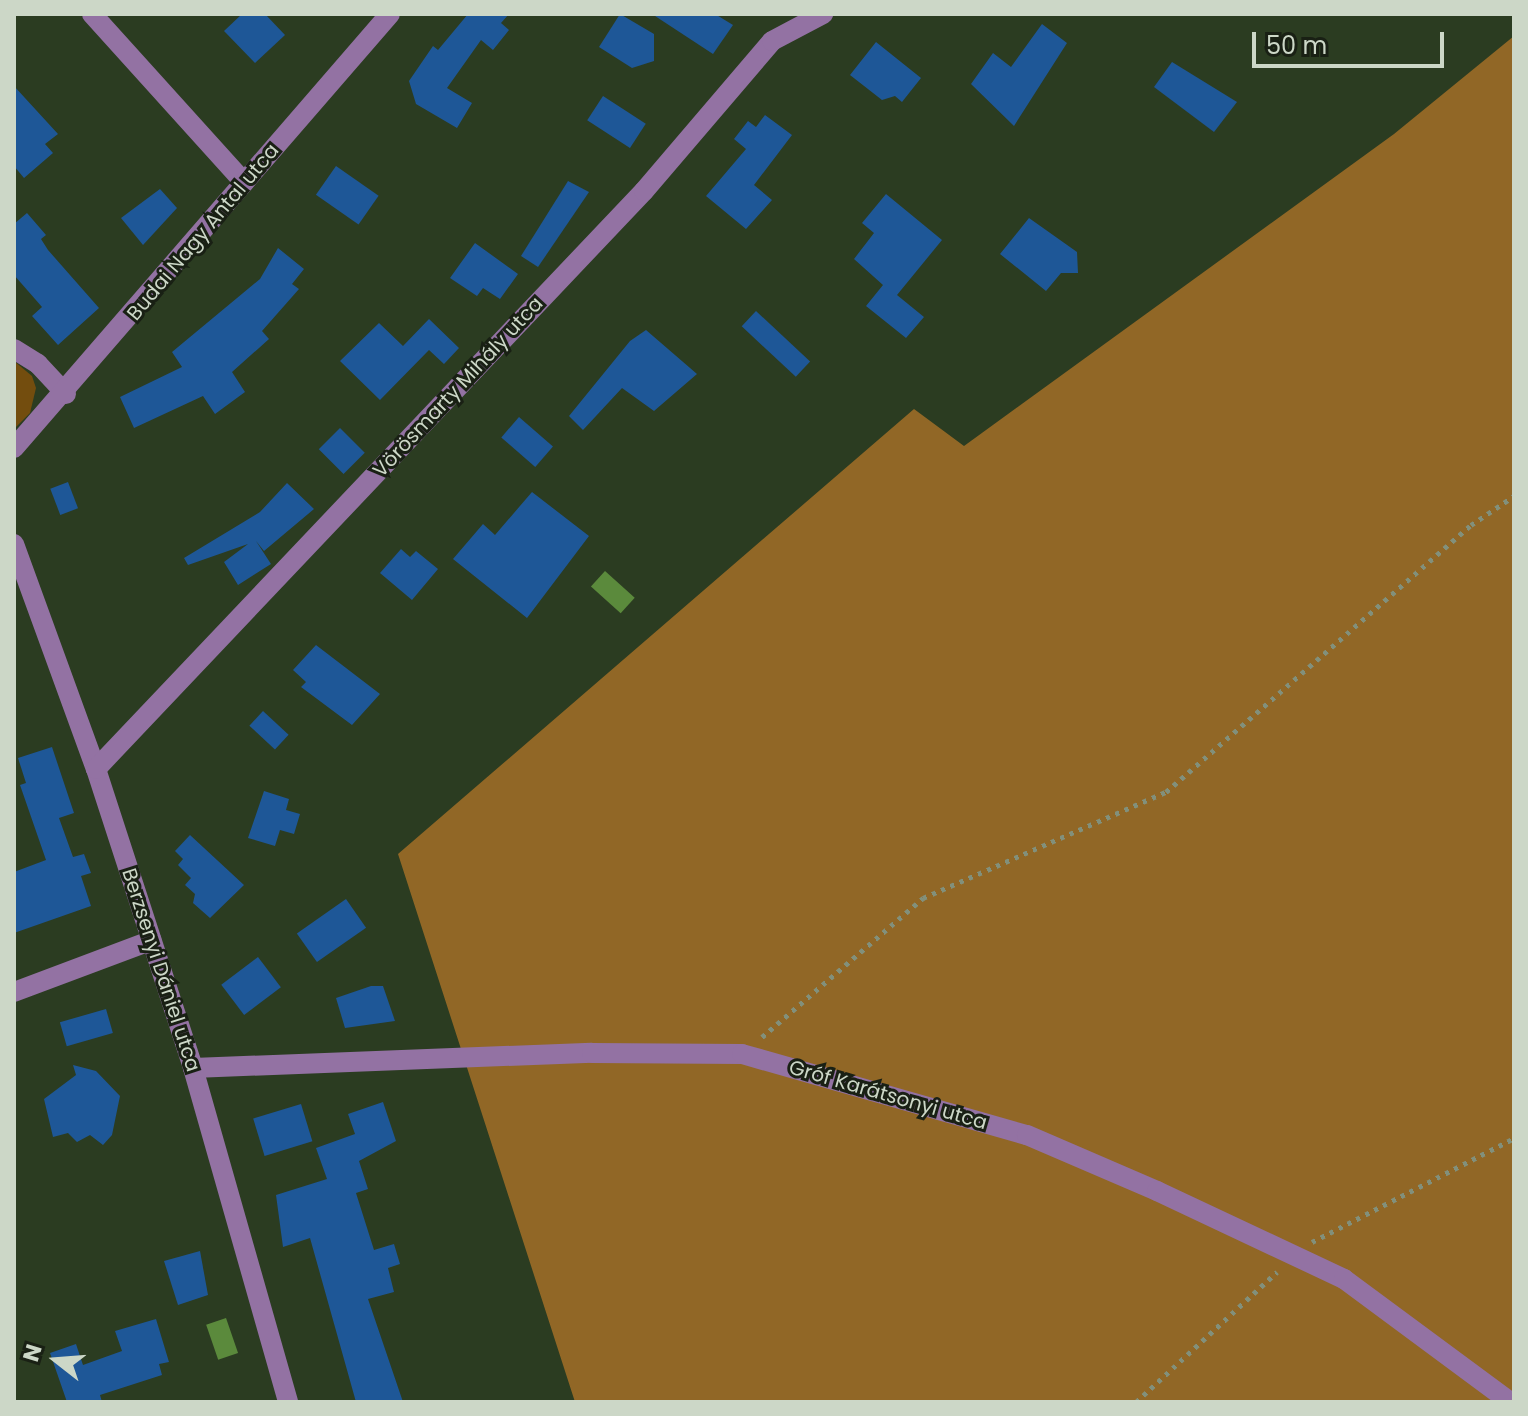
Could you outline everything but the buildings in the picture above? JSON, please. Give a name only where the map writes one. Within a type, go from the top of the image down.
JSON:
[{"type":"street","points":[[92,14],[244,182]]},
{"type":"street","name":"Budai Nagy Antal utca","points":[[14,448],[66,394],[390,14]]},
{"type":"street","name":"Vörösmarty Mihály utca","points":[[96,769],[644,191],[772,41],[823,14]]},
{"type":"street","points":[[14,349],[38,364],[66,394]]},
{"type":"street","name":"Berzsenyi Dániel utca","points":[[14,544],[96,769],[193,1068],[283,1401]]},
{"type":"street","points":[[14,992],[152,940]]},
{"type":"street","name":"Gróf Karátsonyi utca","points":[[193,1068],[592,1053],[742,1054],[1027,1135],[1295,1255],[1386,1308],[1510,1402]]},
{"type":"path","points":[[742,1054],[923,898],[1166,792],[1471,525],[1514,496]]},
{"type":"path","points":[[1136,1402],[1295,1255],[1514,1138]]},
{"type":"shaded area","points":[[1514,36],[1514,1402],[575,1402],[398,854],[914,409],[964,446],[1394,134]]},
{"type":"shaded area","points":[[14,361],[32,376],[36,388],[30,413],[14,429]]},
{"type":"shaded area","points":[[605,571],[635,598],[621,613],[591,587]]},
{"type":"shaded area","points":[[226,1318],[238,1353],[218,1360],[206,1325]]}]
